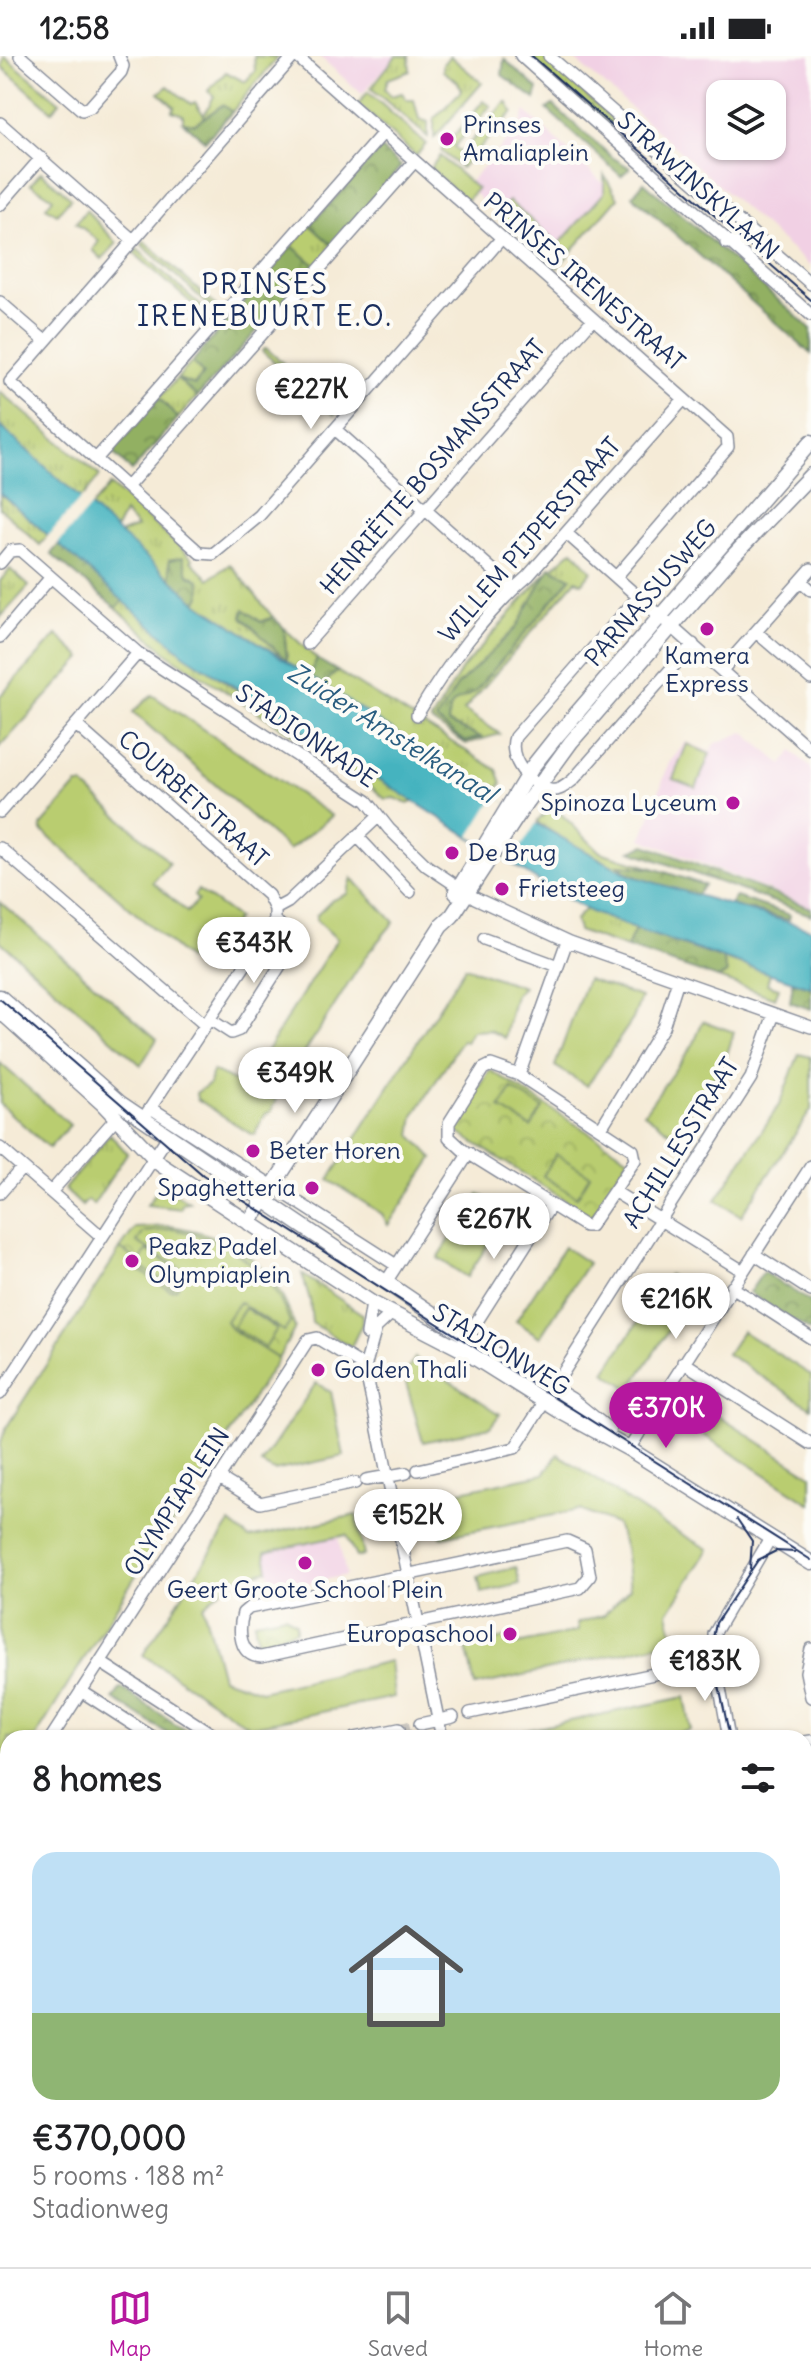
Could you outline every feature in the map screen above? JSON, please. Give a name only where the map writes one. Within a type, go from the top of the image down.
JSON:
[{"type":"main road","name":"PARNASSUSWEG","points":[[666,622],[811,442]]},
{"type":"main road","name":"PARNASSUSWEG","points":[[263,1201],[441,926],[445,911],[464,890],[516,809],[556,737],[811,475]]},
{"type":"main road","points":[[0,997],[147,1113],[168,1136],[386,1282]]},
{"type":"main road","points":[[0,1011],[116,1118],[152,1158],[372,1303],[392,1313]]},
{"type":"main road","points":[[249,1223],[263,1201]]},
{"type":"main road","name":"STADIONWEG","points":[[386,1282],[549,1395]]},
{"type":"main road","name":"STADIONWEG","points":[[392,1313],[549,1395],[582,1408],[629,1449],[811,1573]]},
{"type":"main road","name":"STADIONWEG","points":[[768,1541],[811,1563]]},
{"type":"street","points":[[20,56],[82,110],[90,107],[121,72],[120,57]]},
{"type":"street","points":[[295,56],[10,382],[127,487],[206,556],[259,516],[501,239]]},
{"type":"street","name":"PRINSES IRENESTRAAT","points":[[295,56],[727,437],[728,447],[616,577]]},
{"type":"street","name":"STRAWINSKYLAAN","points":[[521,56],[726,243],[811,315]]},
{"type":"street","name":"STRAWINSKYLAAN","points":[[549,56],[811,284]]},
{"type":"street","points":[[0,123],[133,240]]},
{"type":"street","points":[[96,459],[383,133]]},
{"type":"street","points":[[0,205],[41,158]]},
{"type":"street","points":[[127,487],[414,162]]},
{"type":"street","points":[[708,226],[712,213],[723,207]]},
{"type":"street","points":[[726,243],[742,239],[746,227]]},
{"type":"street","points":[[0,302],[45,341]]},
{"type":"street","name":"HENRIËTTE BOSMANSSTRAAT","points":[[307,644],[593,319]]},
{"type":"street","name":"WILLEM PIJPERSTRAAT","points":[[417,715],[440,675],[513,588],[566,533],[684,399]]},
{"type":"street","points":[[335,429],[513,588]]},
{"type":"street","points":[[566,533],[811,750]]},
{"type":"street","name":"STADIONKADE","points":[[0,563],[10,551],[20,550],[138,653],[357,794],[427,866],[510,917],[567,941],[811,1027]]},
{"type":"street","points":[[722,670],[756,632],[806,585],[811,569]]},
{"type":"street","points":[[0,637],[51,577]]},
{"type":"street","name":"PARNASSUSWEG","points":[[534,780],[513,743],[515,737],[638,597]]},
{"type":"street","points":[[756,632],[811,679]]},
{"type":"street","points":[[534,780],[559,790],[573,780],[693,644]]},
{"type":"street","points":[[0,812],[138,653]]},
{"type":"street","name":"COURBETSTRAAT","points":[[76,725],[268,895],[275,915],[289,934],[290,950],[239,1030],[231,1033],[208,1022]]},
{"type":"street","points":[[379,816],[275,915],[147,1113],[273,1185],[396,1265]]},
{"type":"street","points":[[357,836],[410,892]]},
{"type":"street","points":[[0,848],[208,1022]]},
{"type":"street","points":[[484,939],[558,966]]},
{"type":"street","points":[[519,1075],[567,941]]},
{"type":"street","points":[[601,1128],[663,1027],[678,980]]},
{"type":"street","name":"ACHILLESSTRAAT","points":[[218,1477],[260,1503],[511,1451],[751,1078],[774,1014]]},
{"type":"street","points":[[491,1065],[519,1075],[601,1128],[635,1154],[615,1192],[590,1226],[455,1144],[448,1130],[483,1069],[491,1065]]},
{"type":"street","points":[[51,1192],[116,1118]]},
{"type":"street","points":[[0,1394],[168,1136]]},
{"type":"street","points":[[0,1148],[101,1236]]},
{"type":"street","points":[[386,1282],[469,1153]]},
{"type":"street","points":[[0,1193],[22,1168]]},
{"type":"street","points":[[629,1449],[732,1287],[809,1174]]},
{"type":"street","points":[[615,1192],[743,1271]]},
{"type":"street","points":[[467,1337],[551,1205]]},
{"type":"street","points":[[754,1254],[811,1291]]},
{"type":"street","points":[[732,1287],[811,1338]]},
{"type":"street","points":[[372,1303],[362,1365],[440,1730]]},
{"type":"street","points":[[362,1365],[376,1328],[392,1313]]},
{"type":"street","name":"OLYMPIAPLEIN","points":[[56,1730],[308,1340],[317,1338],[362,1365]]},
{"type":"street","points":[[683,1362],[811,1444]]},
{"type":"street","points":[[567,1541],[585,1549],[590,1576],[580,1588],[418,1624],[261,1657],[249,1653],[241,1633],[243,1613],[249,1608],[567,1541]]},
{"type":"street","points":[[728,1730],[715,1661],[716,1628],[768,1541]]},
{"type":"street","points":[[811,1649],[806,1672],[811,1697]]},
{"type":"street","points":[[470,1713],[715,1661]]},
{"type":"street","points":[[100,1662],[206,1730]]},
{"type":"street","points":[[81,1691],[142,1730]]},
{"type":"street","points":[[420,1724],[453,1717]]},
{"type":"street","points":[[394,1730],[399,1729]]},
{"type":"shaded area","points":[[319,56],[396,56],[362,94]]},
{"type":"shaded area","points":[[570,56],[811,56],[811,267],[621,99]]},
{"type":"shaded area","points":[[525,111],[617,196],[557,268],[466,186],[520,126]]},
{"type":"shaded area","name":"Spinoza Lyceum","points":[[744,732],[782,765],[792,751],[811,768],[811,907],[642,839],[669,763],[686,742],[710,752],[714,744]]},
{"type":"shaded area","name":"Geert Groote School Plein","points":[[338,1537],[346,1575],[273,1592],[265,1552]]},
{"type":"green space","points":[[4,56],[60,102],[52,111],[2,67]]},
{"type":"green space","points":[[254,56],[278,57],[232,112],[222,105],[195,124],[183,122],[183,115],[172,111],[175,107],[159,93],[168,86],[191,104],[195,102],[204,115],[214,96],[208,91],[226,72],[245,82],[255,71]]},
{"type":"green space","points":[[396,56],[409,56],[410,71],[388,79],[385,89],[391,96],[402,93],[407,100],[414,100],[419,119],[428,122],[428,137],[371,88]]},
{"type":"green space","points":[[450,56],[482,83],[434,138],[434,119],[461,91],[458,82],[443,71],[443,64]]},
{"type":"green space","points":[[526,56],[543,56],[613,120],[606,127]]},
{"type":"green space","points":[[504,59],[538,89],[535,99],[502,75]]},
{"type":"green space","points":[[368,92],[426,144],[416,156],[358,104]]},
{"type":"green space","points":[[483,101],[491,106],[454,147],[461,153],[504,104],[507,102],[513,112],[461,168],[441,151]]},
{"type":"green space","points":[[223,105],[232,112],[205,141],[183,122],[195,124]]},
{"type":"green space","points":[[553,105],[612,157],[630,168],[621,176],[547,109]]},
{"type":"green space","points":[[381,149],[401,166],[334,247],[310,225]]},
{"type":"green space","points":[[440,156],[477,189],[466,201],[430,168]]},
{"type":"green space","points":[[41,172],[71,198],[57,214],[46,207],[53,198],[31,184]]},
{"type":"green space","points":[[604,175],[618,198],[557,268],[496,214],[509,201],[559,244],[604,193]]},
{"type":"green space","points":[[644,182],[811,329],[811,354],[637,200],[633,195]]},
{"type":"green space","points":[[86,210],[117,243],[102,259],[93,250],[99,241],[76,223]]},
{"type":"green space","points":[[310,225],[334,247],[316,266],[292,246]]},
{"type":"green space","points":[[144,241],[216,306],[213,309],[142,245]]},
{"type":"green space","points":[[292,246],[316,266],[197,397],[178,379],[195,385],[203,374],[192,362]]},
{"type":"green space","points":[[137,249],[209,313],[206,316],[134,253]]},
{"type":"green space","points":[[266,348],[336,411],[334,415],[262,351]]},
{"type":"green space","points":[[192,362],[203,374],[194,385],[178,379],[197,397],[178,418],[159,398]]},
{"type":"green space","points":[[0,392],[100,476],[81,499],[0,426]]},
{"type":"green space","points":[[159,398],[178,418],[132,471],[112,452]]},
{"type":"green space","points":[[110,485],[193,559],[191,561],[209,579],[230,564],[273,617],[261,622],[244,610],[242,617],[275,646],[278,655],[196,602],[201,596],[188,574],[169,560],[171,581],[119,534],[137,527],[124,513],[115,531],[91,507]]},
{"type":"green space","points":[[0,493],[48,535],[40,545],[0,508]]},
{"type":"green space","points":[[59,544],[124,600],[116,608],[51,554]]},
{"type":"green space","points":[[573,550],[592,571],[582,583],[576,580],[464,710],[500,734],[466,744],[431,721],[462,669],[545,574]]},
{"type":"green space","points":[[183,557],[188,574],[199,580],[201,596],[196,602],[171,581],[169,560]]},
{"type":"green space","points":[[550,567],[571,578],[475,692],[451,708],[448,723],[481,737],[465,742],[436,720],[457,686],[516,628]]},
{"type":"green space","points":[[10,569],[29,586],[0,618],[0,581]]},
{"type":"green space","points":[[124,600],[157,630],[227,683],[415,801],[408,804],[395,798],[385,799],[365,781],[172,657],[116,608]]},
{"type":"green space","points":[[244,609],[261,622],[273,617],[284,628],[287,661],[242,617]]},
{"type":"green space","points":[[284,628],[317,659],[308,677],[287,661]]},
{"type":"green space","points":[[57,635],[82,658],[0,747],[0,696]]},
{"type":"green space","points":[[317,659],[337,671],[322,686],[308,677]]},
{"type":"green space","points":[[337,671],[497,770],[502,783],[494,795],[322,686]]},
{"type":"green space","points":[[152,695],[332,816],[289,850],[133,712]]},
{"type":"green space","points":[[687,744],[710,754],[696,788],[673,779]]},
{"type":"green space","points":[[77,785],[83,785],[163,856],[169,864],[153,882],[187,912],[198,900],[194,896],[198,890],[237,918],[205,968],[200,970],[42,831],[41,826]]},
{"type":"green space","points":[[556,809],[600,852],[656,869],[620,865],[629,875],[586,854],[537,822],[548,810]]},
{"type":"green space","points":[[645,845],[811,908],[811,915],[631,851]]},
{"type":"green space","points":[[618,865],[656,869],[704,885],[696,896],[629,875]]},
{"type":"green space","points":[[352,878],[394,922],[368,953],[278,1094],[271,1112],[265,1114],[255,1134],[251,1134],[197,1099],[196,1093],[209,1084],[213,1071],[235,1082],[243,1070],[250,1074],[257,1066],[337,939],[316,920],[316,916],[332,900],[347,894]]},
{"type":"green space","points":[[736,897],[790,915],[789,920],[730,905]]},
{"type":"green space","points":[[0,902],[157,1039],[141,1065],[0,941]]},
{"type":"green space","points":[[585,909],[635,929],[627,948],[578,931],[575,920]]},
{"type":"green space","points":[[635,929],[723,959],[727,973],[718,978],[627,948]]},
{"type":"green space","points":[[723,959],[770,973],[767,984],[779,988],[775,998],[718,978],[727,973]]},
{"type":"green space","points":[[465,967],[523,987],[515,994],[505,1038],[490,1030],[472,1031],[465,1042],[462,1040],[414,1116],[411,1135],[433,1158],[388,1225],[382,1214],[329,1180]]},
{"type":"green space","points":[[587,979],[641,997],[633,1019],[587,1086],[555,1066]]},
{"type":"green space","points":[[793,982],[811,987],[811,1009],[790,1002]]},
{"type":"green space","points":[[703,1021],[734,1032],[725,1061],[673,1134],[644,1113],[694,1043]]},
{"type":"green space","points":[[799,1054],[811,1057],[811,1110],[741,1216],[716,1200],[779,1105]]},
{"type":"green space","points":[[0,1063],[70,1125],[49,1148],[0,1104]]},
{"type":"green space","points":[[490,1070],[629,1158],[592,1217],[454,1130]]},
{"type":"green space","points":[[512,1089],[543,1108],[531,1127],[500,1108]]},
{"type":"green space","points":[[110,1134],[127,1153],[93,1205],[88,1200],[82,1206],[64,1189]]},
{"type":"green space","points":[[556,1154],[590,1175],[577,1197],[543,1176]]},
{"type":"green space","points":[[161,1185],[189,1202],[182,1203],[181,1209],[147,1205]]},
{"type":"green space","points":[[479,1194],[509,1212],[467,1277],[438,1258]]},
{"type":"green space","points":[[170,1226],[193,1230],[232,1245],[264,1270],[287,1306],[295,1328],[278,1359],[134,1267],[136,1259],[120,1249],[135,1228]]},
{"type":"green space","points":[[173,1229],[212,1240],[229,1249],[259,1272],[282,1304],[290,1323],[284,1331],[239,1302],[226,1321],[231,1329],[278,1359],[164,1535],[161,1535],[40,1730],[0,1730],[0,1444],[6,1428],[120,1249],[136,1259],[134,1267],[170,1290],[176,1289],[187,1272],[137,1242],[144,1232]]},
{"type":"green space","points":[[564,1247],[588,1263],[540,1337],[516,1321]]},
{"type":"green space","points":[[147,1250],[181,1272],[172,1287],[138,1265]]},
{"type":"green space","points":[[763,1272],[811,1302],[811,1331],[749,1293]]},
{"type":"green space","points":[[302,1274],[362,1314],[362,1324],[351,1347],[312,1323],[310,1300]]},
{"type":"green space","points":[[669,1275],[694,1292],[630,1389],[605,1372]]},
{"type":"green space","points":[[245,1308],[277,1329],[265,1347],[233,1327]]},
{"type":"green space","points":[[742,1331],[811,1375],[811,1408],[727,1354]]},
{"type":"green space","points":[[415,1358],[500,1414],[490,1427],[423,1442],[404,1376]]},
{"type":"green space","points":[[316,1383],[331,1392],[344,1456],[274,1471],[261,1464]]},
{"type":"green space","points":[[698,1403],[811,1475],[811,1504],[685,1423]]},
{"type":"green space","points":[[558,1454],[663,1524],[709,1549],[668,1613],[675,1641],[475,1686],[466,1647],[505,1638],[508,1646],[578,1631],[577,1623],[604,1615],[630,1588],[625,1548],[616,1524],[579,1510],[441,1537],[431,1497],[544,1474]]},
{"type":"green space","points":[[356,1515],[364,1555],[356,1557],[346,1535],[265,1552],[268,1570],[232,1580],[203,1606],[222,1678],[261,1691],[390,1661],[394,1697],[250,1727],[143,1655],[230,1523],[249,1538]]},
{"type":"green space","points":[[516,1567],[520,1584],[482,1593],[478,1577]]},
{"type":"green space","points":[[285,1615],[296,1623],[296,1630],[258,1643],[254,1621]]},
{"type":"green space","points":[[121,1688],[185,1730],[162,1730],[113,1699]]},
{"type":"green space","points":[[685,1697],[691,1730],[527,1730]]},
{"type":"water","name":"Zuider Amstelkanaal","points":[[0,426],[196,602],[535,823],[629,875],[811,929],[811,987],[591,912],[185,655],[0,493]]},
{"type":"pier","points":[[83,496],[93,504],[55,547],[46,538]]},
{"type":"pier","points":[[495,796],[537,822],[511,863],[470,836]]},
{"type":"tunnel","points":[[399,1729],[420,1724]]},
{"type":"tram line","points":[[532,56],[811,300]]},
{"type":"tram line","points":[[0,999],[203,1175],[811,1560]]},
{"type":"tram line","points":[[737,1519],[752,1541],[750,1569]]},
{"type":"tram line","points":[[728,1730],[711,1648],[716,1623],[758,1560],[776,1551],[795,1552]]},
{"type":"place","name":"Prinses Amaliaplein","points":[[447,139]]},
{"type":"place","name":"Kamera Express","points":[[707,629]]},
{"type":"place","name":"Spinoza Lyceum","points":[[733,803]]},
{"type":"place","name":"De Brug","points":[[452,853]]},
{"type":"place","name":"Frietsteeg","points":[[502,889]]},
{"type":"place","name":"Beter Horen","points":[[253,1151]]},
{"type":"place","name":"Spaghetteria","points":[[312,1188]]},
{"type":"place","name":"Peakz Padel Olympiaplein","points":[[132,1261]]},
{"type":"place","name":"Golden Thali","points":[[318,1370]]},
{"type":"place","name":"Geert Groote School Plein","points":[[305,1563]]},
{"type":"place","name":"Europaschool","points":[[510,1634]]},
{"type":"district","name":"PRINSES IRENEBUURT E.O.","points":[[265,300]]}]
